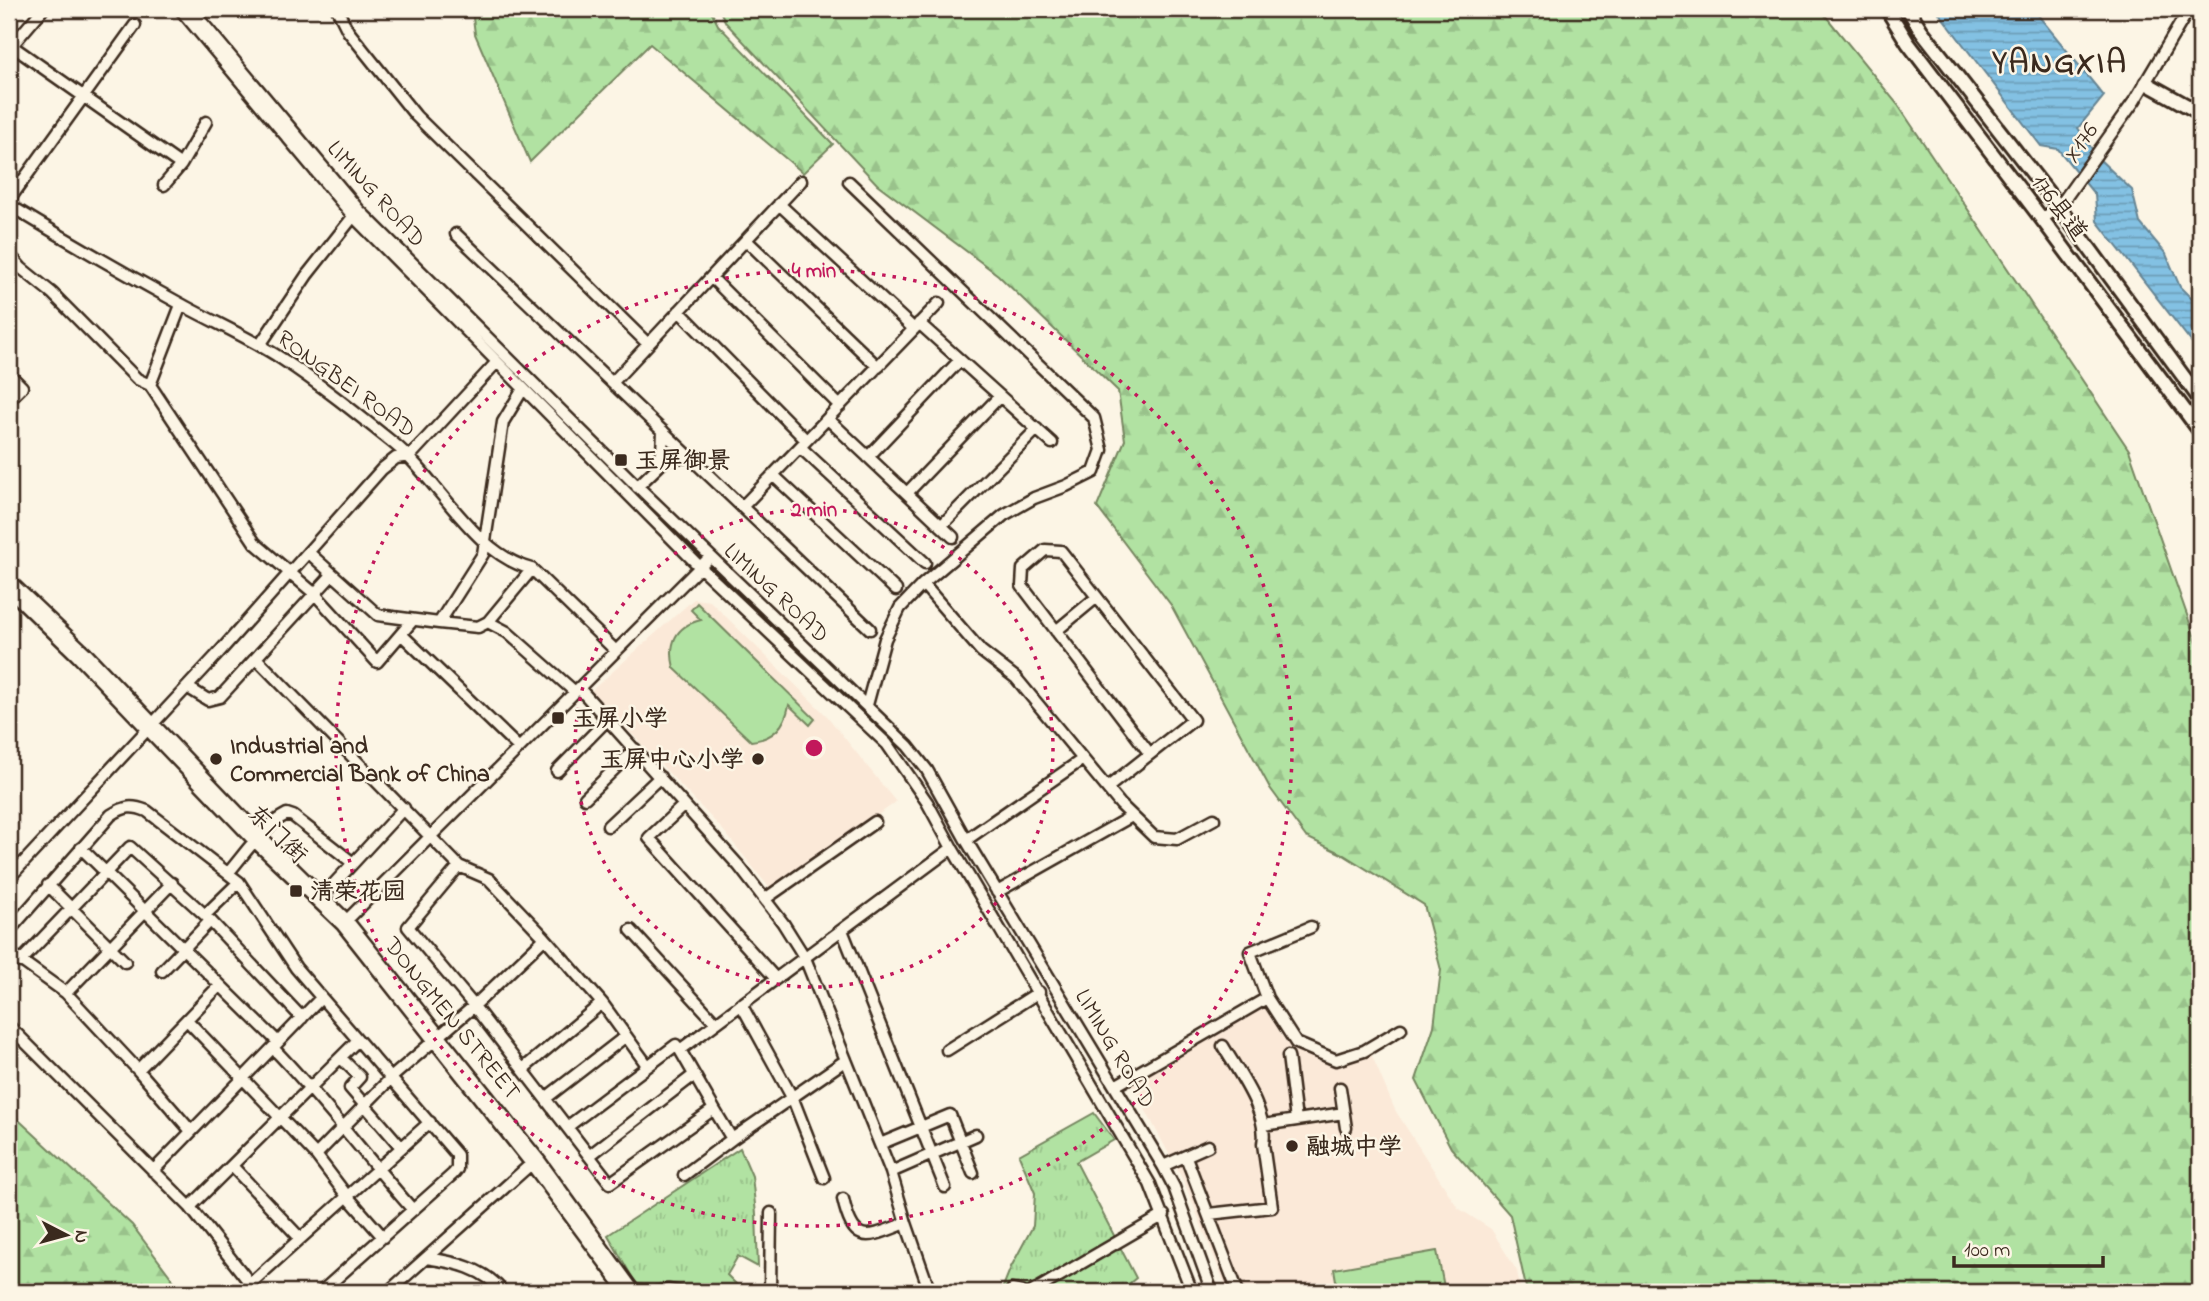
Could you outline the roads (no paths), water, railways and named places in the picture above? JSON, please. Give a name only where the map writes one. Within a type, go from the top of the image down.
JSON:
[{"type":"main road","name":"176县道","points":[[1887,9],[1908,43],[2200,431]]},
{"type":"main road","name":"176县道","points":[[1908,9],[1920,30],[2059,207],[2200,399]]},
{"type":"main road","points":[[2146,83],[2200,113]]},
{"type":"street","points":[[43,9],[10,48],[181,165]]},
{"type":"street","name":"LIMING ROAD","points":[[180,9],[356,213],[496,363],[700,567],[887,744],[927,802],[1150,1184],[1192,1292]]},
{"type":"street","name":"LIMING ROAD","points":[[191,9],[356,213],[908,746],[927,770],[966,840],[1163,1166],[1174,1187],[1212,1292]]},
{"type":"street","points":[[337,9],[348,31],[416,116],[648,344]]},
{"type":"street","name":"X176","points":[[2042,219],[2059,207],[2136,100],[2189,9]]},
{"type":"street","points":[[9,203],[135,25]]},
{"type":"street","points":[[164,185],[181,165],[206,122]]},
{"type":"street","points":[[612,383],[801,181]]},
{"type":"street","points":[[849,182],[1094,418],[1102,450],[1094,472],[1004,514],[923,584],[900,608],[885,639],[867,705]]},
{"type":"street","name":"RONGBEI ROAD","points":[[9,203],[181,305],[260,345],[335,397],[410,456],[486,542],[514,564],[532,569],[616,651]]},
{"type":"street","points":[[779,204],[1052,443]]},
{"type":"street","points":[[260,345],[307,275],[356,213]]},
{"type":"street","points":[[456,234],[870,629]]},
{"type":"street","points":[[746,240],[878,367]]},
{"type":"street","points":[[9,254],[138,379],[150,385],[255,543],[315,594],[377,662],[413,620]]},
{"type":"street","points":[[711,277],[840,405]]},
{"type":"street","points":[[742,507],[939,303]]},
{"type":"street","points":[[150,385],[181,305]]},
{"type":"street","points":[[679,310],[803,444],[925,563]]},
{"type":"street","points":[[868,457],[960,360]]},
{"type":"street","points":[[9,878],[291,573],[382,469],[396,458],[410,456],[496,363]]},
{"type":"street","points":[[9,373],[22,387],[9,400]]},
{"type":"street","points":[[439,623],[484,554],[503,422],[523,389]]},
{"type":"street","points":[[906,494],[1000,396]]},
{"type":"street","points":[[828,419],[953,537]]},
{"type":"street","points":[[941,526],[1037,429]]},
{"type":"street","points":[[635,484],[662,453],[663,431]]},
{"type":"street","points":[[635,484],[667,458],[689,457]]},
{"type":"street","points":[[773,475],[896,590]]},
{"type":"street","points":[[1107,788],[1150,754],[1193,720],[1061,551],[1045,550],[1023,569],[1022,586],[1150,754]]},
{"type":"street","points":[[308,552],[378,615],[478,627],[488,622],[532,569]]},
{"type":"street","points":[[345,922],[710,557]]},
{"type":"street","points":[[187,687],[208,700],[220,697],[332,575]]},
{"type":"street","points":[[9,580],[87,654],[150,725]]},
{"type":"street","points":[[923,584],[981,651],[1016,678],[1107,788],[1154,837],[1177,839],[1214,819]]},
{"type":"street","name":"东门街","points":[[9,590],[150,725],[257,839]]},
{"type":"street","points":[[1056,631],[1097,597]]},
{"type":"street","points":[[488,622],[507,632],[577,690],[635,749],[739,866],[805,958],[891,1172],[930,1292]]},
{"type":"street","points":[[401,634],[519,748]]},
{"type":"street","points":[[256,658],[459,866],[489,879],[602,1003],[647,1065]]},
{"type":"street","points":[[557,771],[607,720]]},
{"type":"street","points":[[585,798],[635,749]]},
{"type":"street","points":[[966,840],[1083,759]]},
{"type":"street","points":[[608,826],[660,776]]},
{"type":"street","points":[[684,805],[649,838],[776,979]]},
{"type":"street","points":[[9,931],[111,815],[123,807],[135,806],[147,811],[239,882],[296,968],[454,1150],[458,1162],[453,1174],[321,1292]]},
{"type":"street","points":[[321,898],[404,808]]},
{"type":"street","points":[[229,872],[279,817],[287,814],[353,863]]},
{"type":"street","points":[[997,892],[1132,816]]},
{"type":"street","points":[[765,899],[875,822]]},
{"type":"street","points":[[257,839],[345,922],[437,1037],[617,1279],[631,1291],[647,1292]]},
{"type":"street","points":[[20,962],[130,847],[208,918],[302,1018]]},
{"type":"street","points":[[81,848],[220,985],[276,1045],[413,1210]]},
{"type":"street","points":[[680,1050],[952,848]]},
{"type":"street","points":[[459,866],[408,927],[474,1006],[610,1183],[714,1109]]},
{"type":"street","points":[[162,971],[239,882]]},
{"type":"street","points":[[66,993],[172,883]]},
{"type":"street","points":[[48,885],[125,962]]},
{"type":"street","points":[[1311,927],[1250,952],[1267,998],[1296,1043],[1336,1060],[1364,1051],[1401,1028]]},
{"type":"street","points":[[631,930],[716,1023]]},
{"type":"street","points":[[842,930],[945,1186]]},
{"type":"street","points":[[316,1155],[392,1077],[474,1006],[545,938]]},
{"type":"street","points":[[9,952],[66,993],[191,1131]]},
{"type":"street","points":[[138,1070],[220,985]]},
{"type":"street","points":[[947,1050],[1039,992]]},
{"type":"street","points":[[153,1171],[321,998]]},
{"type":"street","points":[[1115,1086],[1267,998]]},
{"type":"street","points":[[523,1069],[602,1003]]},
{"type":"street","points":[[741,1004],[793,1098],[824,1178]]},
{"type":"street","points":[[187,1020],[316,1155],[383,1237]]},
{"type":"street","points":[[9,1026],[190,1207],[254,1288],[300,1238],[430,1122]]},
{"type":"street","points":[[545,1098],[626,1036]]},
{"type":"street","name":"DONGMEN STREET","points":[[437,1037],[540,1161],[631,1291]]},
{"type":"street","points":[[190,1207],[358,1040]]},
{"type":"street","points":[[567,1127],[676,1045],[732,1139]]},
{"type":"street","points":[[1209,1214],[1272,1207],[1263,1125],[1253,1098],[1223,1046]]},
{"type":"street","points":[[1288,1056],[1296,1120]]},
{"type":"street","points":[[341,1058],[360,1077],[350,1088],[401,1147]]},
{"type":"street","points":[[684,1175],[846,1060]]},
{"type":"street","points":[[589,1156],[694,1075]]},
{"type":"street","points":[[1340,1088],[1346,1128]]},
{"type":"street","points":[[1263,1125],[1344,1113]]},
{"type":"street","points":[[880,1144],[950,1115],[973,1173]]},
{"type":"street","points":[[891,1172],[976,1135]]},
{"type":"street","points":[[1163,1166],[1208,1146]]},
{"type":"street","points":[[1186,1157],[1237,1292]]},
{"type":"street","points":[[388,1292],[531,1164]]},
{"type":"street","points":[[232,1166],[300,1238]]},
{"type":"street","points":[[843,1199],[852,1228],[861,1234],[874,1234],[906,1223]]},
{"type":"street","points":[[770,1292],[771,1213]]},
{"type":"street","points":[[1032,1292],[1164,1215]]},
{"type":"street","points":[[426,1258],[453,1261],[479,1271],[503,1292]]},
{"type":"street","points":[[656,1292],[681,1292]]},
{"type":"water","points":[[1936,9],[2033,9],[2104,96],[2078,128],[2098,158],[2132,190],[2140,223],[2166,254],[2180,287],[2200,307],[2200,353],[2097,221],[2095,195],[2058,149],[2041,146]]},
{"type":"place","name":"玉屏御景","points":[[621,460]]},
{"type":"place","name":"玉屏小学","points":[[558,718]]},
{"type":"place","name":"Industrial and Commercial Bank of China","points":[[216,759]]},
{"type":"place","name":"玉屏中心小学","points":[[758,759]]},
{"type":"place","name":"清荣花园","points":[[296,891]]},
{"type":"place","name":"融城中学","points":[[1292,1146]]},
{"type":"district","name":"YANGXIA","points":[[2060,61]]}]
